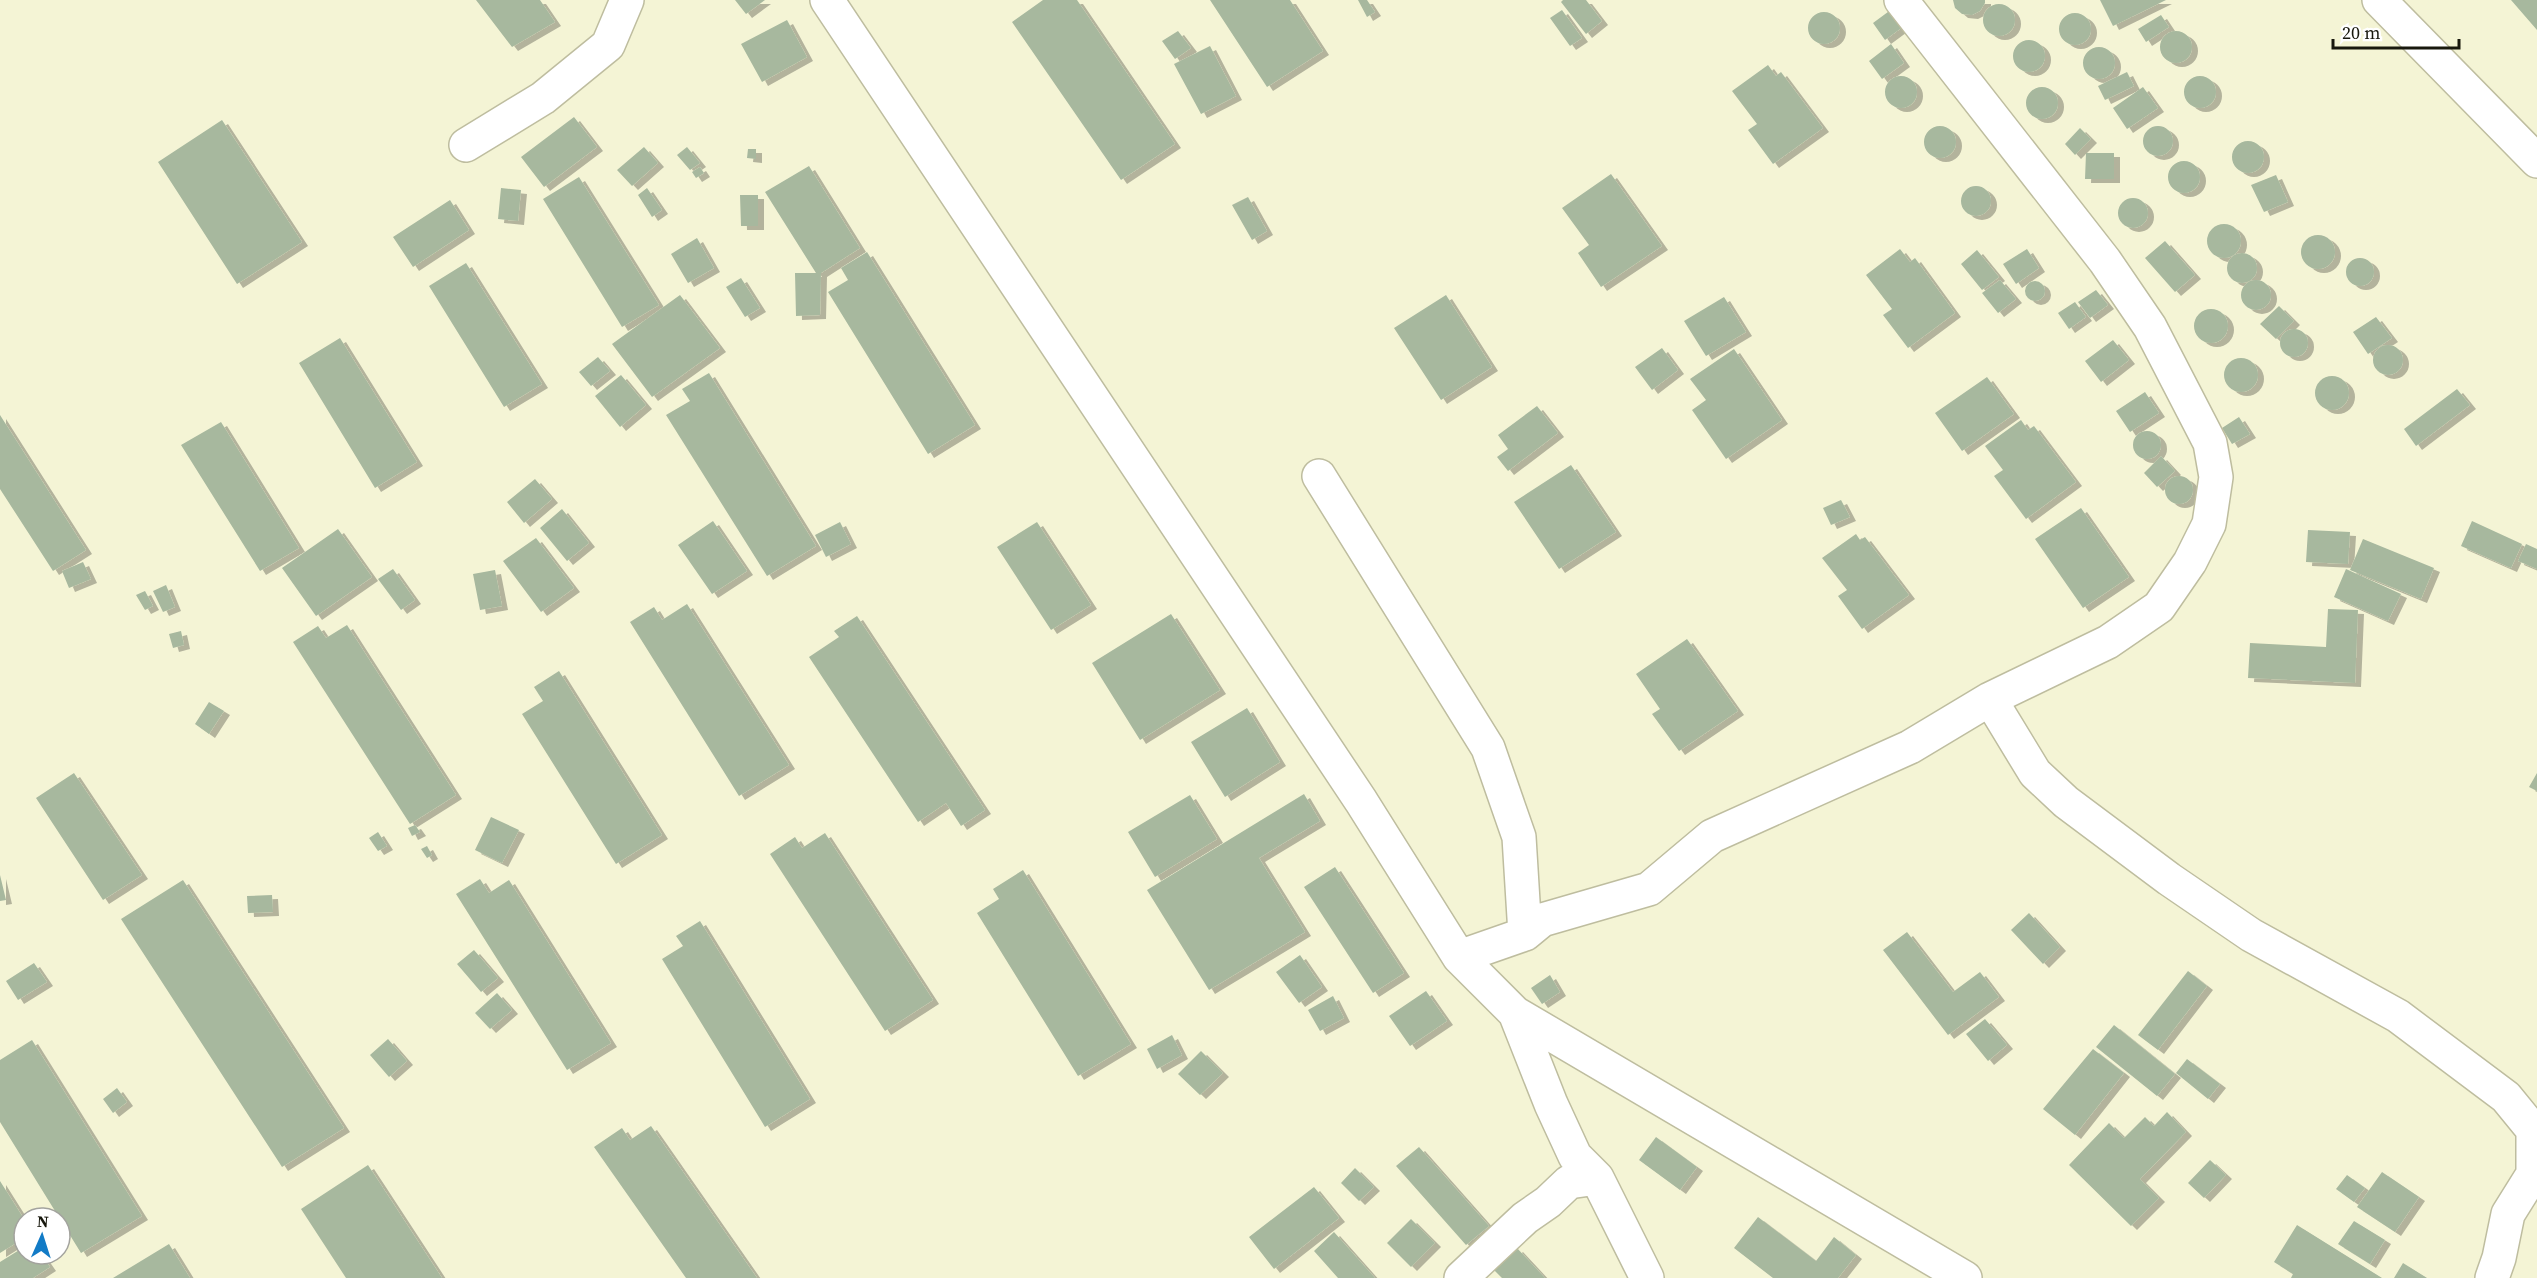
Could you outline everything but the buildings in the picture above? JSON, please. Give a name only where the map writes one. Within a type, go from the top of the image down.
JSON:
[{"type":"street","points":[[466,146],[543,98],[608,45],[627,0]]},
{"type":"street","points":[[827,0],[1361,801],[1458,957],[1515,1013],[1965,1278]]},
{"type":"street","points":[[1458,957],[1525,934],[1542,920],[1649,889],[1712,836],[1910,747],[1990,699],[2108,642],[2159,607],[2190,562],[2209,524],[2216,477],[2210,443],[2150,327],[2105,261],[1901,0]]},
{"type":"street","points":[[2379,0],[2537,161]]},
{"type":"street","points":[[1319,476],[1488,747],[1519,837],[1525,934]]},
{"type":"street","points":[[1990,699],[2035,773],[2066,802],[2169,879],[2251,935],[2397,1016],[2506,1097],[2533,1130],[2535,1155],[2533,1173],[2522,1215],[2499,1258],[2492,1278]]},
{"type":"street","points":[[1515,1013],[1551,1104],[1575,1156],[1597,1178],[1647,1278]]},
{"type":"street","points":[[1461,1278],[1525,1218],[1548,1202],[1569,1182],[1597,1178]]}]
